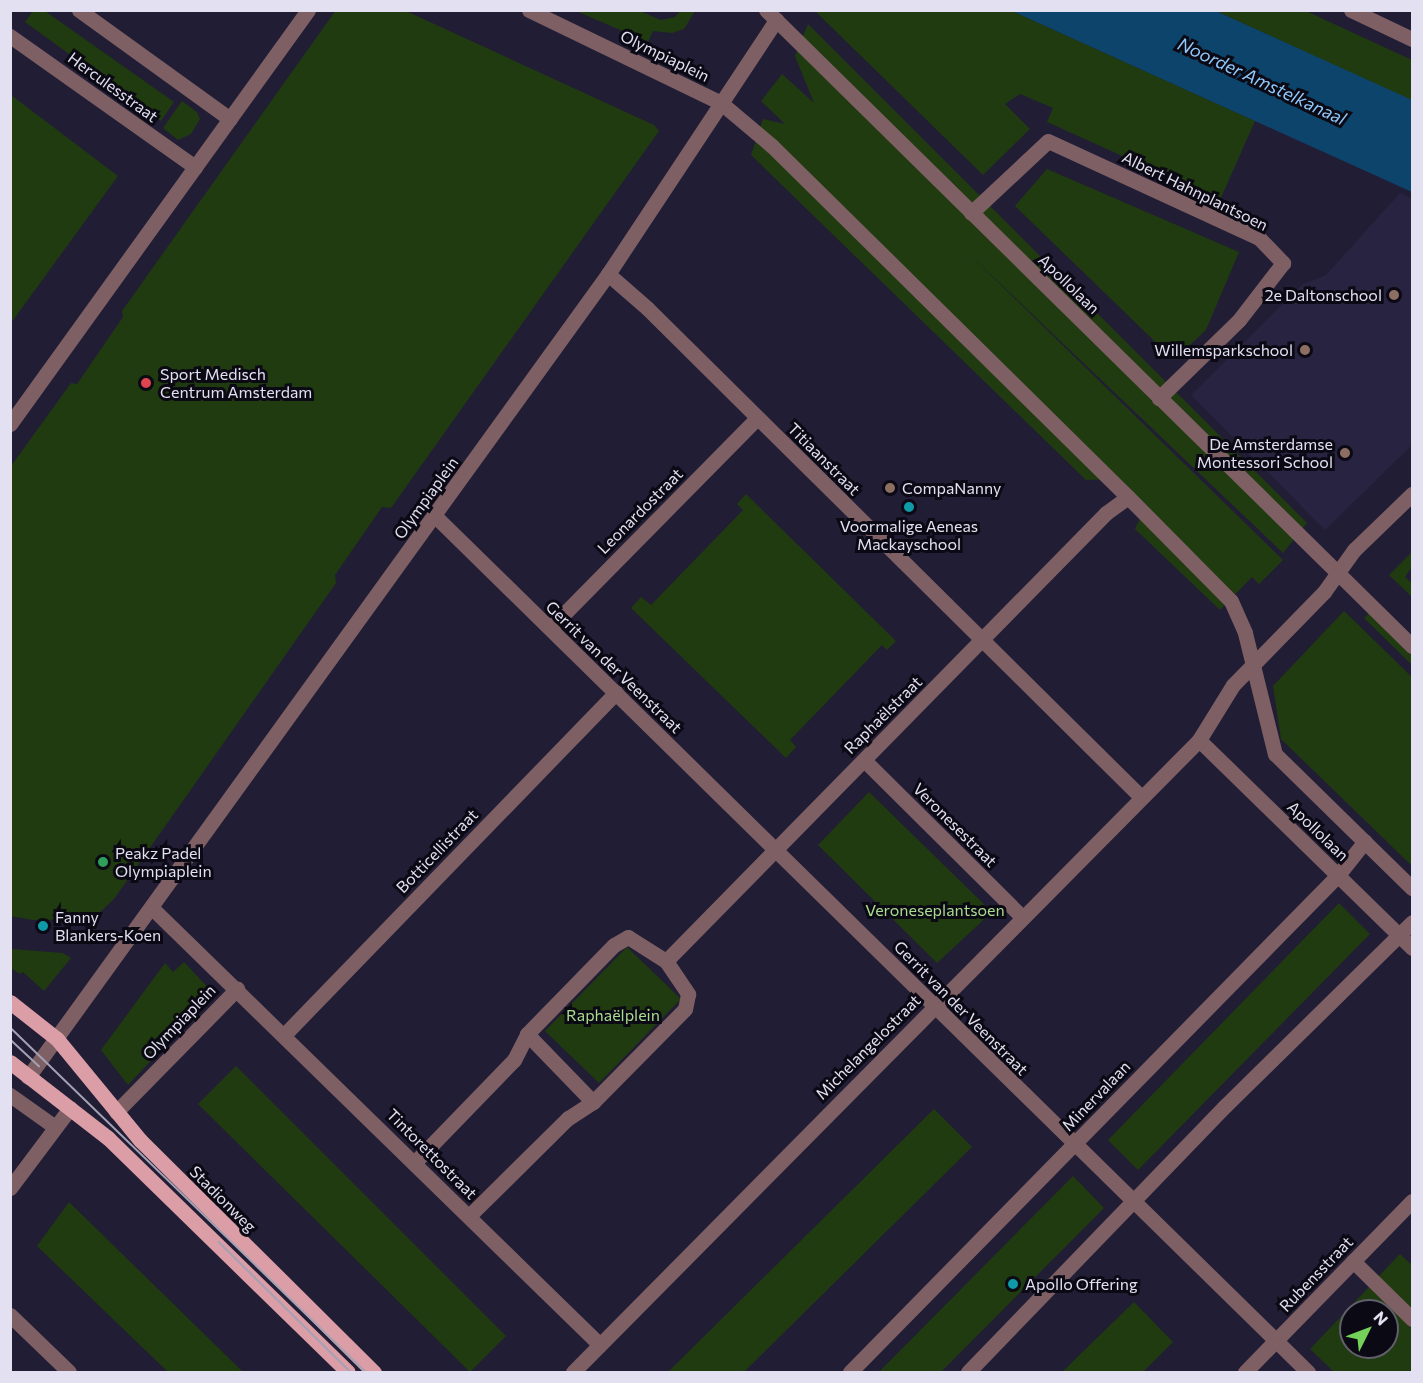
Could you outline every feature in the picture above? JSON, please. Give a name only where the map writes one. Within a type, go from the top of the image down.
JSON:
[{"type":"main road","points":[[10,1002],[57,1039]]},
{"type":"main road","name":"Stadionweg","points":[[57,1039],[116,1112],[207,1210],[374,1372]]},
{"type":"main road","points":[[10,1062],[70,1108],[141,1169],[348,1372]]},
{"type":"street","points":[[79,10],[230,119]]},
{"type":"street","points":[[10,424],[308,10]]},
{"type":"street","name":"Olympiaplein","points":[[529,10],[721,103]]},
{"type":"street","points":[[1351,10],[1413,39]]},
{"type":"street","name":"Olympiaplein","points":[[28,1077],[153,909],[608,274],[721,103],[771,15]]},
{"type":"street","name":"Apollolaan","points":[[771,15],[1413,646]]},
{"type":"street","name":"Herculesstraat","points":[[10,36],[195,167]]},
{"type":"street","name":"Apollolaan","points":[[721,103],[780,155],[1231,601],[1245,633],[1275,754],[1413,888]]},
{"type":"street","name":"Albert Hahnplantsoen","points":[[971,213],[1047,141],[1259,238],[1283,263],[1239,320],[1159,398]]},
{"type":"street","name":"Titiaanstraat","points":[[608,274],[1141,797]]},
{"type":"street","name":"Leonardostraat","points":[[550,628],[757,418]]},
{"type":"street","points":[[1252,664],[1324,592],[1337,572],[1413,494]]},
{"type":"street","name":"Raphaëlstraat","points":[[666,961],[774,849],[983,641],[1106,513],[1128,498]]},
{"type":"street","name":"Gerrit van der Veenstraat","points":[[435,516],[616,692],[1133,1205],[1308,1372]]},
{"type":"street","name":"Michelangelostraat","points":[[573,1372],[1021,916],[1199,740],[1233,685],[1252,664]]},
{"type":"street","name":"Botticellistraat","points":[[284,1035],[616,692]]},
{"type":"street","name":"Apollolaan","points":[[1199,740],[1413,948]]},
{"type":"street","name":"Veronesestraat","points":[[864,760],[1021,916]]},
{"type":"street","name":"Minervalaan","points":[[850,1372],[1338,875],[1365,841]]},
{"type":"street","name":"Olympiaplein","points":[[116,1112],[237,989],[153,909]]},
{"type":"street","points":[[968,1372],[1133,1205],[1225,1106],[1398,934],[1413,922]]},
{"type":"street","points":[[415,1162],[514,1060],[527,1034],[614,945],[628,937],[666,961],[688,994],[685,1009],[593,1102],[568,1118],[469,1216]]},
{"type":"street","name":"Tintorettostraat","points":[[237,989],[600,1345]]},
{"type":"street","points":[[527,1034],[593,1102]]},
{"type":"street","points":[[10,1095],[55,1127]]},
{"type":"street","points":[[10,1188],[70,1108]]},
{"type":"street","name":"Rubensstraat","points":[[1245,1372],[1413,1201]]},
{"type":"street","points":[[1353,1261],[1413,1318]]},
{"type":"street","points":[[10,1315],[69,1372]]},
{"type":"shaded area","points":[[1400,193],[1412,199],[1412,445],[1325,530],[1191,395],[1303,284],[1326,275]]},
{"type":"green space","points":[[336,10],[406,11],[654,125],[659,131],[391,508],[382,507],[335,575],[336,583],[114,899],[93,919],[33,920],[11,916],[11,466],[71,383],[77,384],[123,317],[122,311]]},
{"type":"green space","points":[[33,11],[45,11],[174,102],[161,121],[25,22]]},
{"type":"green space","points":[[576,11],[640,11],[661,20],[675,17],[680,11],[695,11],[684,29],[672,33],[653,31],[648,42]]},
{"type":"green space","points":[[815,11],[1012,11],[1255,121],[1220,200],[1047,122],[1053,108],[1020,94],[1005,104],[1030,129],[983,175]]},
{"type":"green space","points":[[1216,11],[1306,11],[1412,60],[1412,101]]},
{"type":"green space","points":[[808,24],[1307,523],[1283,553],[966,251],[1283,560],[1259,584],[1252,577],[1220,610],[1135,529],[1146,506],[1120,479],[1086,480],[751,155],[763,119],[785,124],[761,101],[782,74],[814,103],[795,56]]},
{"type":"green space","points":[[11,95],[118,176],[11,323]]},
{"type":"green space","points":[[182,101],[197,112],[200,119],[191,134],[178,140],[163,128]]},
{"type":"green space","points":[[1047,169],[1239,252],[1206,330],[1174,360],[1015,206]]},
{"type":"green space","points":[[746,494],[896,641],[887,650],[882,645],[790,740],[796,747],[786,758],[631,608],[641,597],[651,605],[743,510],[737,504]]},
{"type":"green space","points":[[1412,552],[1412,567],[1405,577],[1412,583],[1412,597],[1389,575]]},
{"type":"green space","points":[[1344,611],[1412,677],[1412,866],[1281,739],[1273,686]]},
{"type":"green space","points":[[1369,613],[1412,656],[1412,665],[1364,618]]},
{"type":"green space","name":"Veroneseplantsoen","points":[[869,792],[992,912],[937,963],[818,845]]},
{"type":"green space","points":[[1339,903],[1370,934],[1138,1170],[1108,1140]]},
{"type":"green space","name":"Raphaëlplein","points":[[627,947],[681,999],[599,1083],[545,1031]]},
{"type":"green space","points":[[11,949],[63,953],[71,958],[44,991],[23,972],[20,974],[11,968]]},
{"type":"green space","points":[[184,962],[214,994],[128,1085],[101,1050],[165,963],[173,972]]},
{"type":"green space","points":[[236,1066],[506,1336],[470,1372],[198,1104]]},
{"type":"green space","points":[[934,1109],[972,1147],[744,1372],[668,1372]]},
{"type":"green space","points":[[1073,1176],[1104,1208],[941,1372],[879,1372]]},
{"type":"green space","points":[[69,1202],[243,1372],[168,1372],[37,1246]]},
{"type":"green space","points":[[1400,1254],[1412,1265],[1412,1315],[1399,1303],[1399,1299],[1395,1299],[1375,1280]]},
{"type":"green space","points":[[1369,1287],[1381,1299],[1358,1299]]},
{"type":"green space","points":[[1134,1302],[1173,1342],[1143,1372],[1062,1372]]},
{"type":"green space","points":[[1399,1316],[1412,1329],[1412,1372],[1334,1372],[1310,1349],[1339,1319],[1339,1359],[1399,1359]]},
{"type":"water","name":"Noorder Amstelkanaal","points":[[1012,11],[1216,11],[1412,100],[1412,192]]},
{"type":"tram line","points":[[10,1027],[366,1372]]},
{"type":"tram line","points":[[10,1039],[39,1066]]},
{"type":"tram line","points":[[219,1242],[351,1372]]},
{"type":"place","name":"2e Daltonschool","points":[[1394,295]]},
{"type":"place","name":"Willemsparkschool","points":[[1305,350]]},
{"type":"place","name":"Sport Medisch Centrum Amsterdam","points":[[146,383]]},
{"type":"place","name":"De Amsterdamse Montessori School","points":[[1345,453]]},
{"type":"place","name":"CompaNanny","points":[[890,488]]},
{"type":"place","name":"Voormalige Aeneas Mackayschool","points":[[909,507]]},
{"type":"place","name":"Peakz Padel Olympiaplein","points":[[103,862]]},
{"type":"place","name":"Fanny Blankers-Koen","points":[[43,926]]},
{"type":"place","name":"Apollo Offering","points":[[1013,1284]]}]
